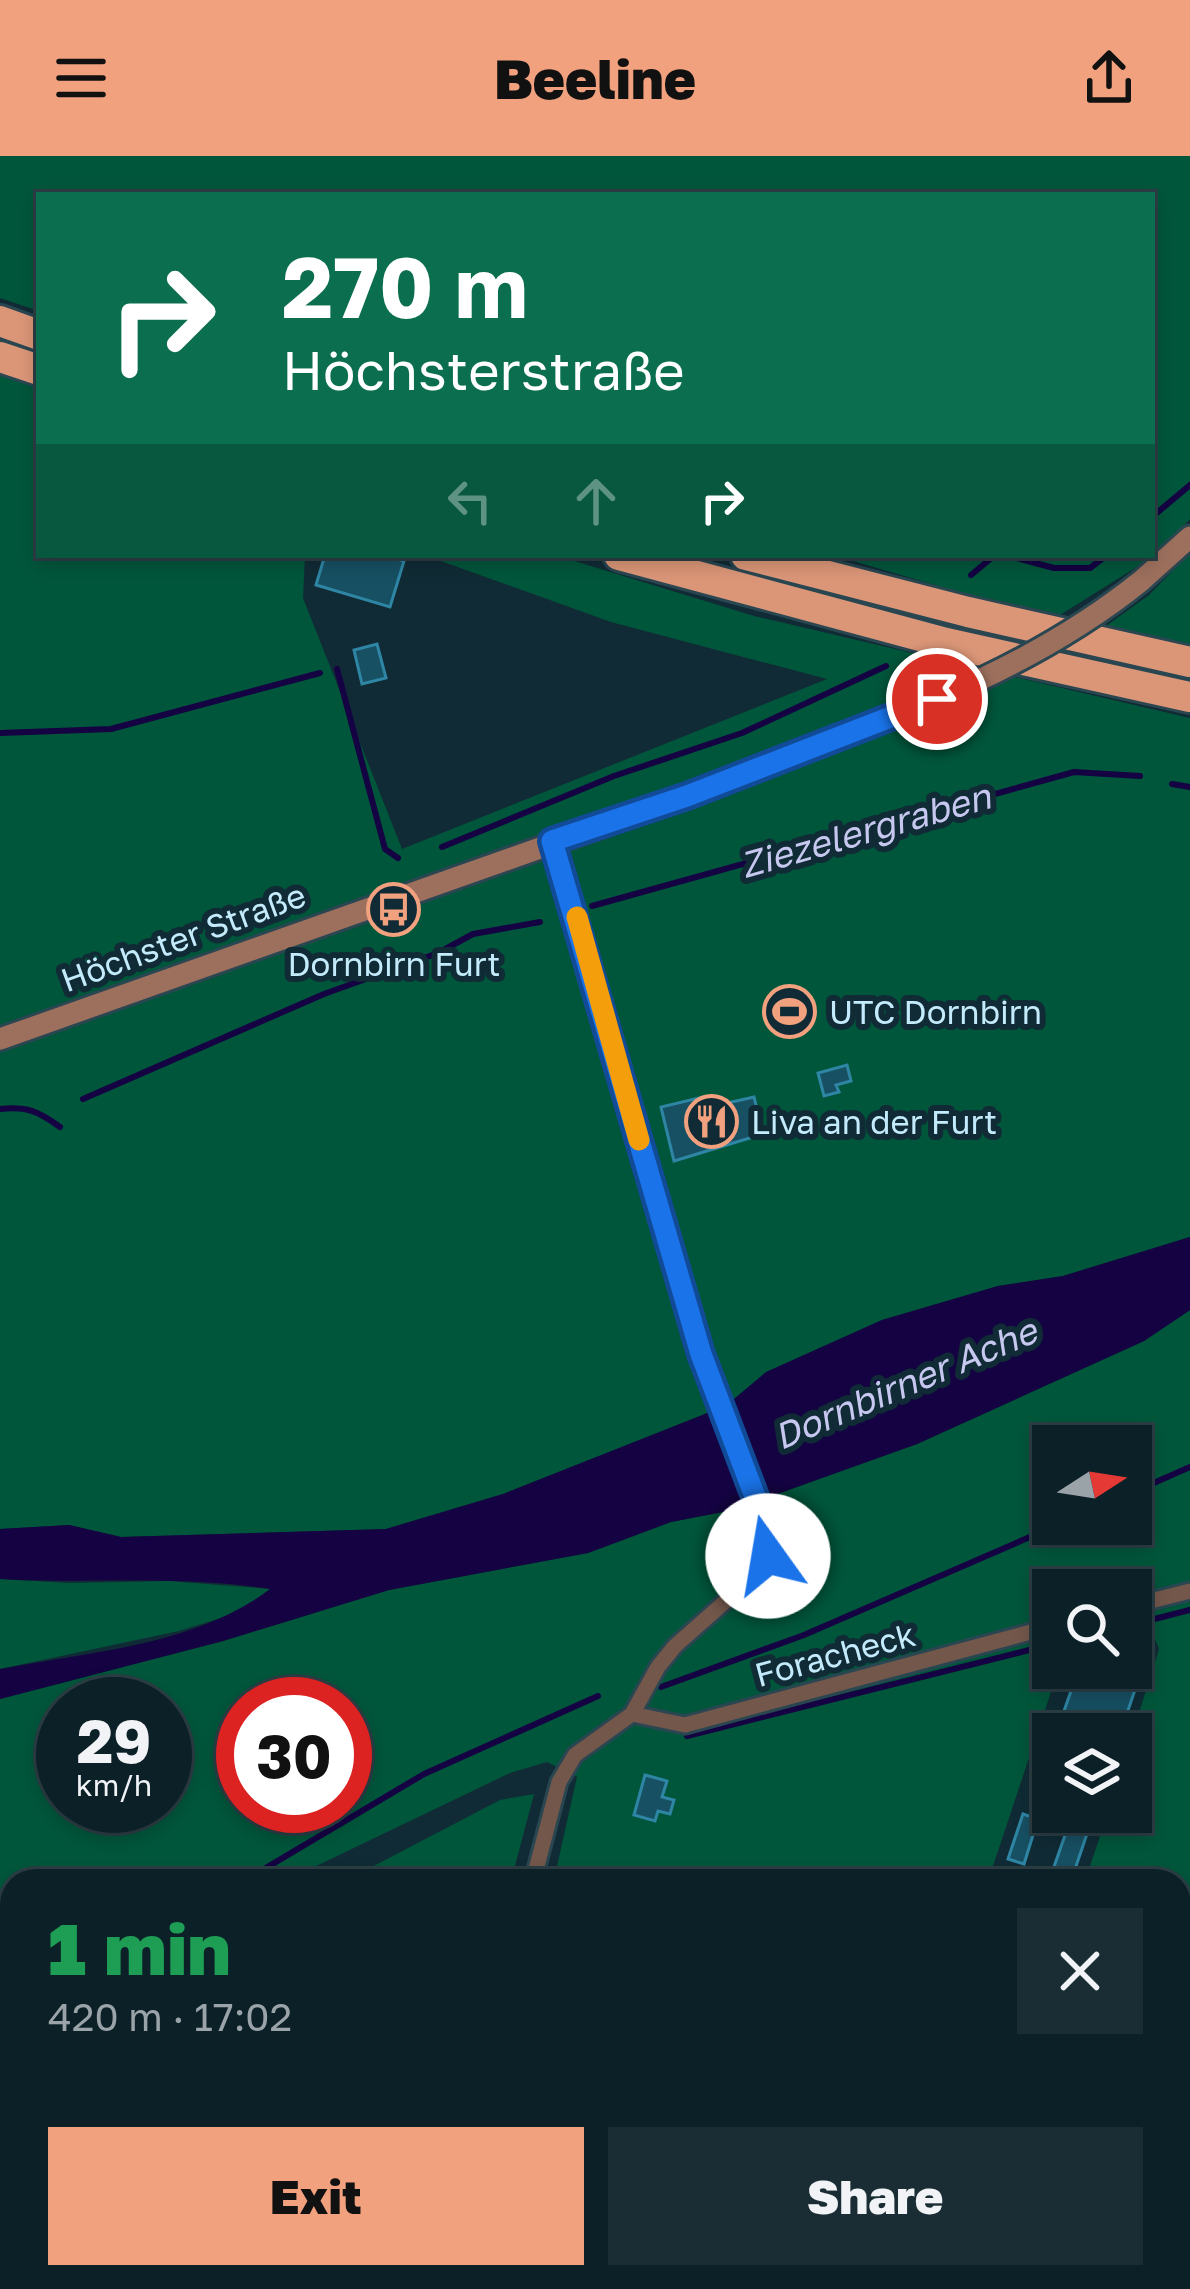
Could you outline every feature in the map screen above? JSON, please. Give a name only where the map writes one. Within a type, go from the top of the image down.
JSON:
[{"type":"highway","points":[[0,321],[36,334]]},
{"type":"highway","points":[[0,356],[36,369]]},
{"type":"highway","points":[[630,558],[946,643],[1190,697]]},
{"type":"highway","points":[[758,558],[1190,662]]},
{"type":"main road","name":"Höchster Straße","points":[[0,1039],[707,788],[937,699],[1004,670],[1106,609],[1190,538]]},
{"type":"street","points":[[536,1869],[559,1782],[575,1755],[632,1714],[675,1646],[753,1577],[768,1556],[767,1535],[715,1394],[552,841]]},
{"type":"street","points":[[1152,1601],[1190,1591]]},
{"type":"street","name":"Foracheck","points":[[632,1714],[685,1725],[1032,1632]]},
{"type":"green space","points":[[0,156],[1190,156],[1190,519],[1155,556],[1155,192],[36,192],[36,310],[0,298]]},
{"type":"green space","points":[[0,375],[36,387],[36,558],[305,558],[303,598],[402,849],[827,679],[611,622],[432,558],[565,558],[754,616],[1190,718],[1190,1237],[1063,1276],[998,1286],[882,1320],[767,1372],[734,1399],[705,1414],[503,1494],[386,1529],[121,1537],[69,1525],[0,1529]]},
{"type":"green space","points":[[1190,553],[1190,644],[1106,626],[1149,595]]},
{"type":"green space","points":[[843,558],[1151,558],[1060,615],[972,596]]},
{"type":"green space","points":[[1190,1310],[1190,1869],[1089,1869],[1101,1833],[1152,1833],[1152,1713],[1139,1713],[1146,1689],[1152,1689],[1159,1649],[1152,1632],[1152,1569],[1032,1569],[1032,1689],[1052,1689],[1044,1713],[1032,1713],[1032,1749],[992,1869],[556,1869],[577,1777],[547,1762],[510,1773],[310,1869],[0,1869],[0,1699],[36,1690],[36,1833],[192,1833],[192,1677],[85,1677],[389,1590],[588,1553],[671,1522],[733,1510],[917,1444],[1144,1341]]},
{"type":"green space","points":[[0,1579],[168,1581],[271,1589],[240,1612],[179,1631],[0,1669]]},
{"type":"green space","points":[[534,1794],[514,1869],[368,1869],[500,1800]]},
{"type":"water","name":"Dornbirner Ache","points":[[1190,1237],[1190,1310],[1144,1341],[917,1444],[733,1510],[671,1522],[588,1553],[389,1590],[85,1677],[36,1677],[36,1690],[0,1699],[0,1669],[176,1634],[241,1608],[270,1589],[203,1582],[0,1579],[0,1529],[69,1525],[121,1537],[386,1529],[503,1494],[705,1414],[734,1399],[766,1372],[882,1320],[998,1286],[1063,1276]]},
{"type":"building","points":[[324,558],[404,561],[390,607],[316,585]]},
{"type":"building","points":[[377,644],[386,678],[362,684],[354,650]]},
{"type":"building","points":[[847,1065],[851,1081],[836,1085],[839,1092],[824,1096],[818,1073]]},
{"type":"building","name":"Liva an der Furt","points":[[703,1097],[705,1108],[754,1097],[763,1134],[674,1161],[661,1107]]},
{"type":"building","points":[[1072,1689],[1135,1689],[1127,1713],[1063,1713]]},
{"type":"building","points":[[645,1775],[667,1781],[662,1797],[674,1800],[670,1814],[658,1811],[655,1821],[634,1815]]},
{"type":"building","points":[[1023,1814],[1032,1817],[1034,1833],[1024,1864],[1008,1859]]},
{"type":"building","points":[[1066,1833],[1087,1833],[1075,1869],[1053,1869]]},
{"type":"waterway","points":[[1155,514],[1190,485]]},
{"type":"waterway","points":[[971,575],[991,558]]},
{"type":"waterway","points":[[1016,558],[1054,568],[1090,568],[1103,558]]},
{"type":"waterway","points":[[442,847],[614,776],[742,733],[886,666]]},
{"type":"waterway","points":[[337,669],[385,849],[398,858]]},
{"type":"waterway","points":[[0,733],[111,729],[320,673]]},
{"type":"waterway","name":"Ziezelergraben","points":[[592,906],[1074,772],[1140,776]]},
{"type":"waterway","name":"Ziezelergraben","points":[[1172,784],[1190,787]]},
{"type":"waterway","name":"Ziezelergraben","points":[[83,1099],[324,994],[438,953],[473,934],[540,922]]},
{"type":"waterway","name":"Ziezelergraben","points":[[0,1109],[32,1111],[60,1127]]},
{"type":"waterway","points":[[1152,1484],[1190,1467]]},
{"type":"waterway","points":[[661,1687],[804,1635],[1032,1536]]},
{"type":"waterway","points":[[1152,1620],[1190,1610]]},
{"type":"waterway","points":[[687,1736],[1032,1649]]},
{"type":"waterway","points":[[264,1869],[424,1774],[598,1696]]},
{"type":"slow traffic","points":[[577,917],[639,1140]]},
{"type":"place","name":"Dornbirn Furt","points":[[394,909]]},
{"type":"place","name":"UTC Dornbirn","points":[[790,1011]]},
{"type":"place","name":"Liva an der Furt","points":[[712,1121]]},
{"type":"route","points":[[768,1556],[762,1515],[701,1354],[552,841],[687,796],[937,699]]}]
